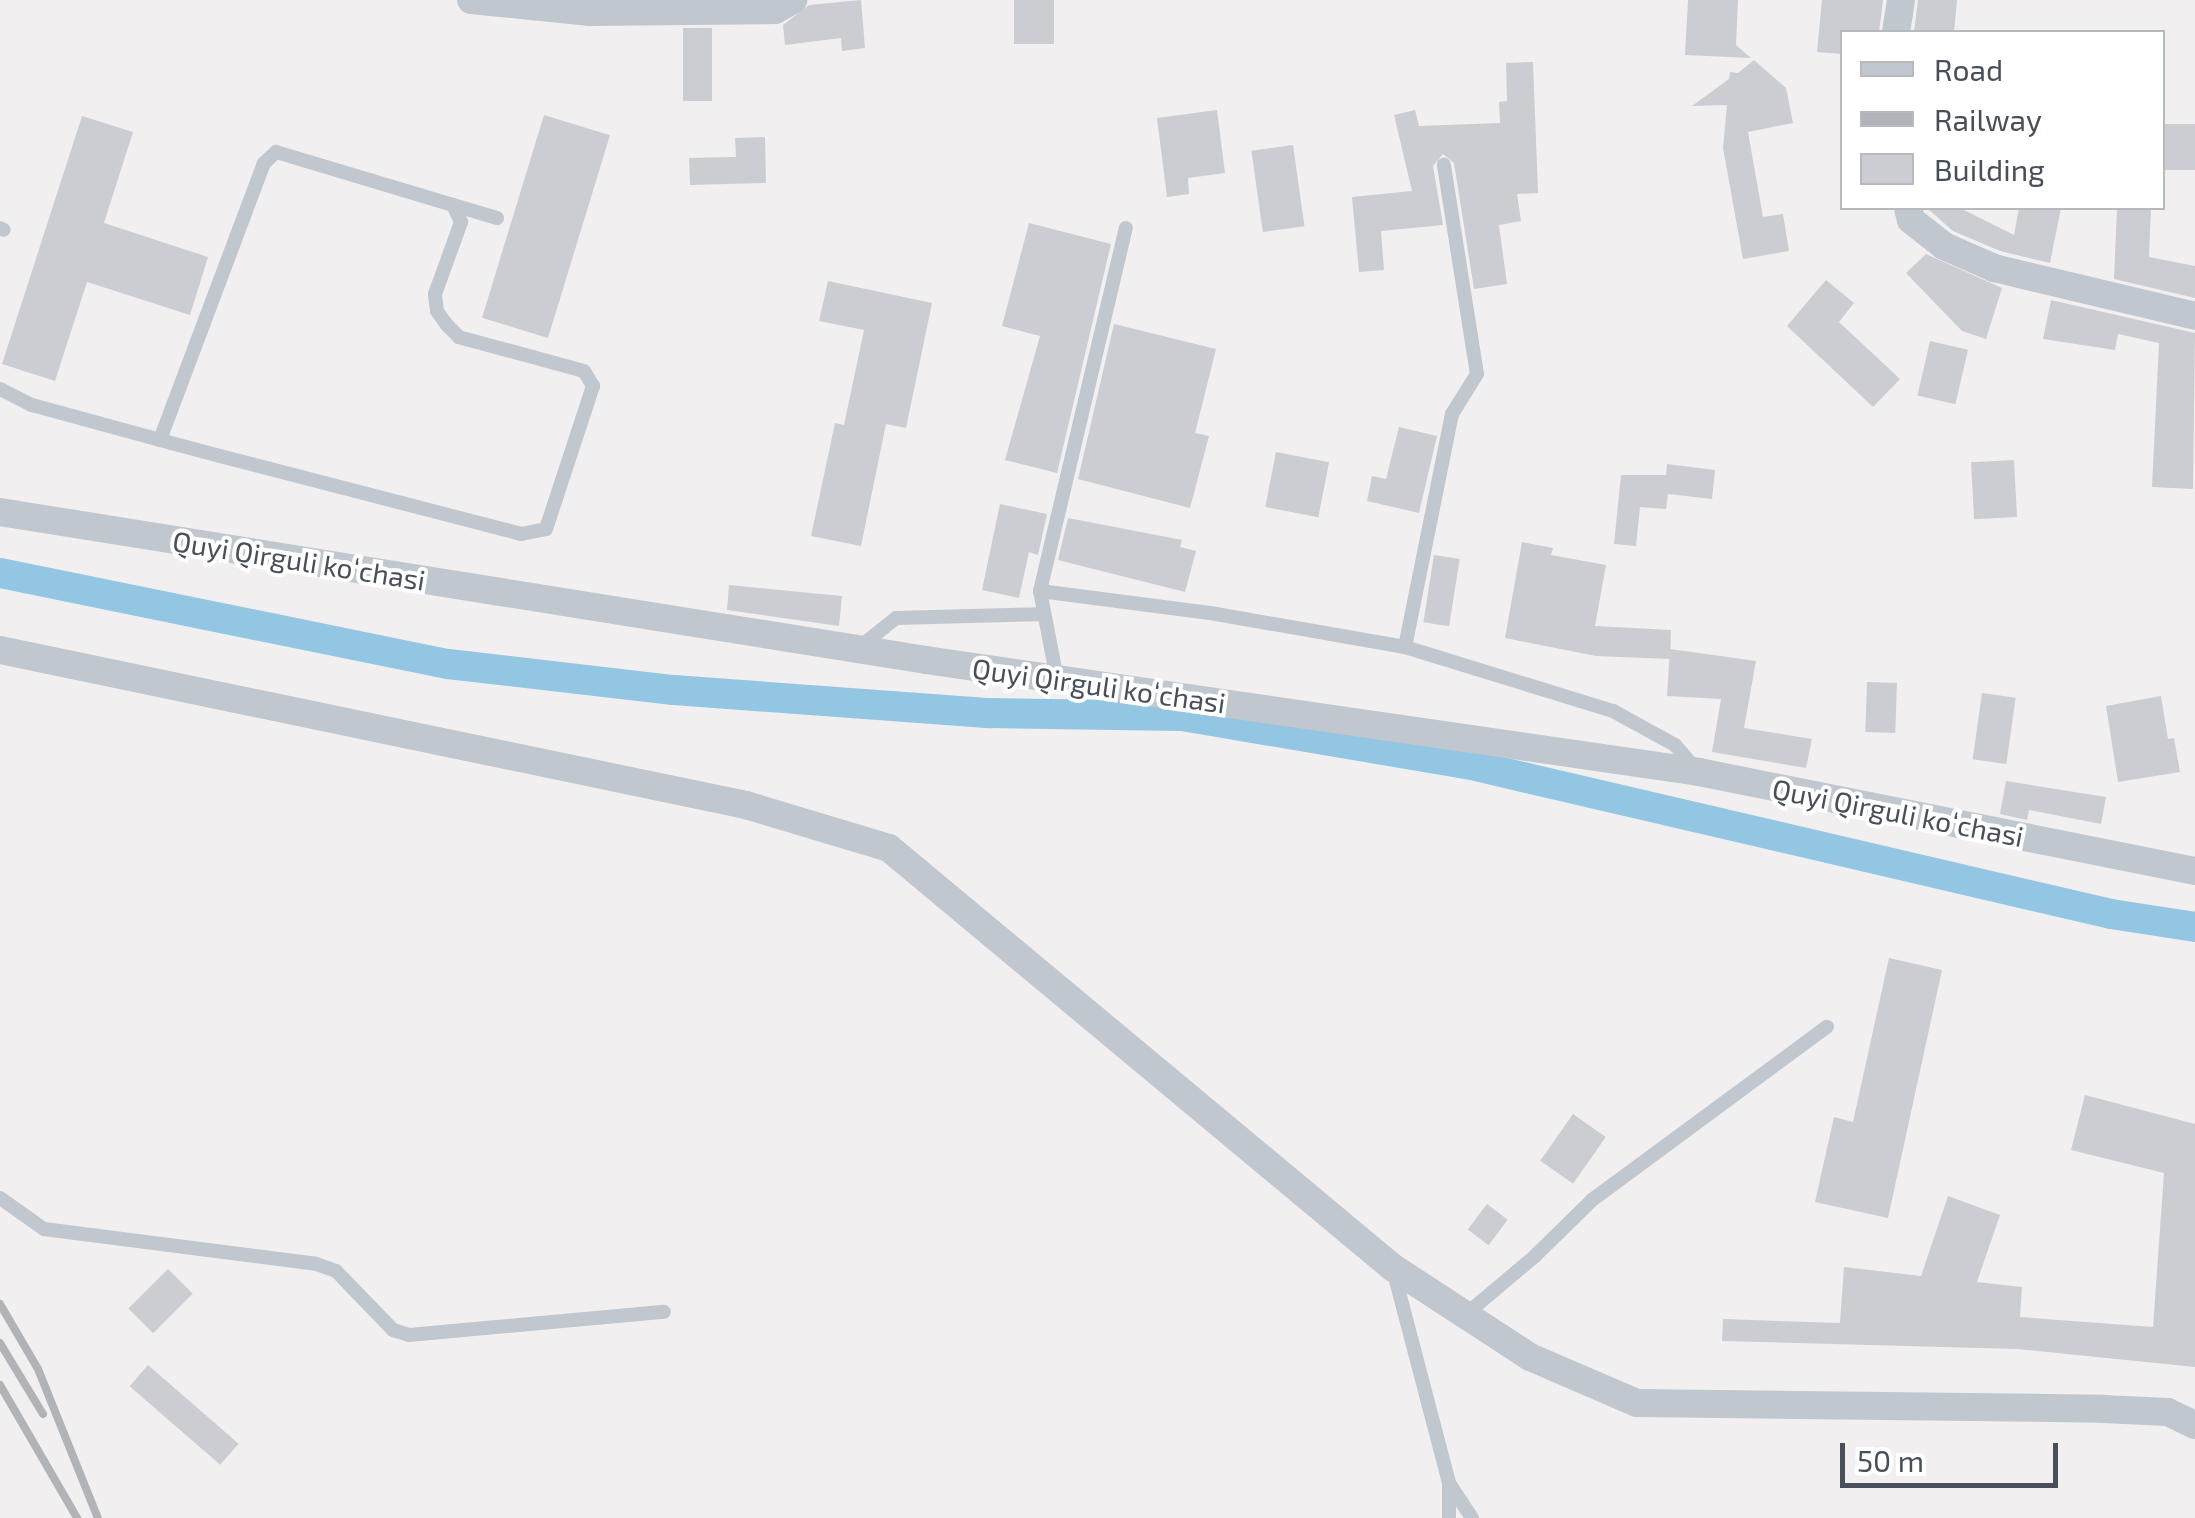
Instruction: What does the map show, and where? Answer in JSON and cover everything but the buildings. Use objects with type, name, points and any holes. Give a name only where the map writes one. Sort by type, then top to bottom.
[{"type":"street","points":[[470,0],[590,12],[776,10],[793,0]]},
{"type":"street","points":[[1896,30],[1901,0]]},
{"type":"street","points":[[1908,210],[1910,220],[1944,246],[1994,268],[2195,316]]},
{"type":"street","name":"Quyi Qirguli koʻchasi","points":[[0,512],[857,649],[1699,772],[2195,871]]},
{"type":"street","points":[[0,650],[746,805],[890,848],[1392,1268],[1530,1357],[1638,1404],[2168,1412],[2195,1425]]},
{"type":"lane","points":[[160,440],[264,163],[276,152],[497,218]]},
{"type":"lane","points":[[1405,647],[1452,414],[1478,374],[1444,165]]},
{"type":"lane","points":[[0,390],[32,405],[521,534],[546,529],[593,386],[584,371],[459,337],[436,311],[435,294],[461,222],[453,204]]},
{"type":"lane","points":[[1057,679],[1040,591],[1126,228]]},
{"type":"lane","points":[[1040,591],[1275,623],[1405,647],[1614,711],[1675,745],[1699,772]]},
{"type":"lane","points":[[857,649],[896,618],[1044,614]]},
{"type":"lane","points":[[1465,1315],[1535,1256],[1592,1200],[1828,1027]]},
{"type":"lane","points":[[0,1198],[44,1229],[316,1264],[336,1271],[393,1330],[408,1335],[664,1312]]},
{"type":"lane","points":[[1392,1268],[1449,1483],[1449,1518]]},
{"type":"lane","points":[[1449,1483],[1472,1518]]},
{"type":"waterway","points":[[0,573],[448,664],[674,690],[990,713],[1182,716],[1467,764],[2111,914],[2195,927]]},
{"type":"railway","points":[[0,1304],[38,1369],[98,1518]]},
{"type":"railway","points":[[0,1343],[43,1414]]},
{"type":"railway","points":[[0,1385],[77,1518]]}]
